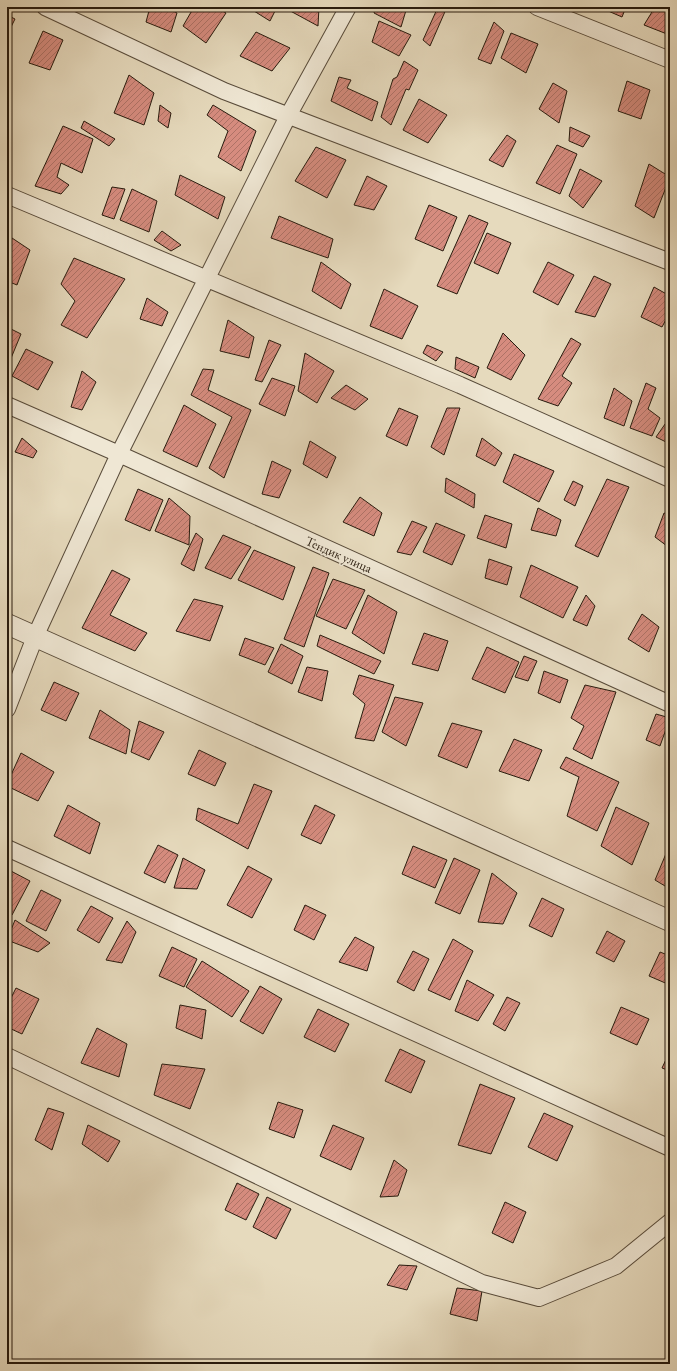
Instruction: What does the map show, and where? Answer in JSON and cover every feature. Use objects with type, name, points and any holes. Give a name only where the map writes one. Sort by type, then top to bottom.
[{"type":"street","points":[[45,7],[224,92],[670,262]]},
{"type":"street","points":[[7,710],[35,637],[119,454],[288,116],[348,7]]},
{"type":"street","points":[[537,7],[670,60]]},
{"type":"street","points":[[7,195],[460,385],[670,479]]},
{"type":"street","name":"Тендик улица","points":[[7,405],[119,454],[670,704]]},
{"type":"street","points":[[7,624],[670,921]]},
{"type":"street","points":[[7,848],[670,1148]]},
{"type":"street","points":[[7,1056],[482,1283],[539,1298],[616,1266],[670,1222]]},
{"type":"building","points":[[150,7],[165,7],[177,13],[171,32],[146,22]]},
{"type":"building","points":[[194,7],[215,7],[226,13],[206,43],[183,26]]},
{"type":"building","points":[[256,7],[277,7],[270,21],[254,11]]},
{"type":"building","points":[[283,7],[319,7],[318,26]]},
{"type":"building","points":[[376,7],[407,7],[401,27],[374,13]]},
{"type":"building","points":[[438,7],[447,7],[430,46],[423,40]]},
{"type":"building","points":[[599,7],[626,7],[622,17]]},
{"type":"building","points":[[655,7],[670,7],[670,27],[667,34],[644,25]]},
{"type":"building","points":[[7,15],[15,19],[7,35]]},
{"type":"building","points":[[379,21],[411,35],[399,56],[372,42]]},
{"type":"building","points":[[494,22],[504,31],[491,64],[478,59]]},
{"type":"building","points":[[43,31],[63,40],[50,70],[29,63]]},
{"type":"building","points":[[256,32],[290,48],[272,71],[240,56]]},
{"type":"building","points":[[511,33],[538,44],[526,73],[501,58]]},
{"type":"building","points":[[404,61],[418,70],[409,90],[406,89],[391,125],[381,117],[393,79],[397,77]]},
{"type":"building","points":[[129,75],[154,93],[144,125],[114,113]]},
{"type":"building","points":[[339,77],[351,80],[347,88],[378,102],[372,121],[331,101]]},
{"type":"building","points":[[627,81],[650,90],[641,119],[618,111]]},
{"type":"building","points":[[553,83],[567,91],[559,123],[539,109]]},
{"type":"building","points":[[419,99],[447,115],[428,143],[403,130]]},
{"type":"building","points":[[160,105],[171,113],[168,128],[158,121]]},
{"type":"building","points":[[213,105],[256,131],[241,171],[218,157],[228,131],[207,115]]},
{"type":"building","points":[[84,121],[115,139],[109,146],[81,128]]},
{"type":"building","points":[[63,126],[93,139],[82,173],[61,163],[57,177],[69,185],[61,194],[35,186]]},
{"type":"building","points":[[570,127],[590,136],[583,147],[569,141]]},
{"type":"building","points":[[507,135],[516,141],[503,167],[489,160]]},
{"type":"building","points":[[557,145],[577,154],[560,194],[536,183]]},
{"type":"building","points":[[316,147],[346,160],[327,198],[295,181]]},
{"type":"building","points":[[649,164],[670,177],[654,218],[635,206]]},
{"type":"building","points":[[580,169],[602,181],[583,208],[569,196]]},
{"type":"building","points":[[180,175],[225,197],[218,219],[175,195]]},
{"type":"building","points":[[367,176],[387,186],[374,210],[354,205]]},
{"type":"building","points":[[112,187],[125,189],[114,219],[102,215]]},
{"type":"building","points":[[132,189],[157,201],[149,232],[120,220]]},
{"type":"building","points":[[429,205],[457,217],[443,251],[415,239]]},
{"type":"building","points":[[469,215],[488,223],[457,294],[437,286]]},
{"type":"building","points":[[279,216],[333,239],[328,258],[271,238]]},
{"type":"building","points":[[162,231],[181,245],[171,251],[154,240]]},
{"type":"building","points":[[487,233],[511,243],[498,274],[474,263]]},
{"type":"building","points":[[9,236],[30,250],[17,285],[7,281],[7,241]]},
{"type":"building","points":[[74,258],[125,279],[87,338],[61,325],[75,301],[61,284]]},
{"type":"building","points":[[321,262],[351,284],[341,309],[312,291]]},
{"type":"building","points":[[548,262],[574,275],[558,305],[533,292]]},
{"type":"building","points":[[594,276],[611,284],[595,317],[575,312]]},
{"type":"building","points":[[654,287],[670,296],[670,312],[662,327],[641,317]]},
{"type":"building","points":[[384,289],[418,306],[402,339],[370,326]]},
{"type":"building","points":[[147,298],[168,312],[162,326],[140,319]]},
{"type":"building","points":[[228,320],[254,337],[249,358],[220,351]]},
{"type":"building","points":[[7,327],[21,334],[7,368]]},
{"type":"building","points":[[503,333],[525,355],[511,380],[487,368]]},
{"type":"building","points":[[571,338],[581,344],[562,376],[572,383],[558,406],[538,399]]},
{"type":"building","points":[[269,340],[281,345],[262,382],[255,380]]},
{"type":"building","points":[[427,345],[443,352],[436,361],[423,353]]},
{"type":"building","points":[[26,349],[53,362],[38,390],[12,376]]},
{"type":"building","points":[[305,353],[334,371],[317,403],[298,391]]},
{"type":"building","points":[[456,357],[479,367],[475,378],[455,369]]},
{"type":"building","points":[[203,369],[214,370],[208,390],[251,410],[224,478],[209,468],[232,417],[191,395]]},
{"type":"building","points":[[82,371],[96,382],[82,410],[71,407]]},
{"type":"building","points":[[272,378],[295,386],[285,416],[259,404]]},
{"type":"building","points":[[646,383],[656,388],[648,409],[660,418],[652,436],[630,428]]},
{"type":"building","points":[[346,385],[368,399],[355,410],[331,398]]},
{"type":"building","points":[[614,388],[632,401],[624,426],[604,418]]},
{"type":"building","points":[[184,405],[216,424],[197,467],[163,451]]},
{"type":"building","points":[[399,408],[418,416],[407,446],[386,436]]},
{"type":"building","points":[[447,408],[460,408],[444,455],[431,447]]},
{"type":"building","points":[[670,417],[670,444],[656,437]]},
{"type":"building","points":[[22,438],[37,451],[33,458],[15,452]]},
{"type":"building","points":[[482,438],[502,453],[495,466],[476,456]]},
{"type":"building","points":[[310,441],[336,457],[327,478],[303,464]]},
{"type":"building","points":[[514,454],[554,471],[539,502],[503,482]]},
{"type":"building","points":[[272,461],[291,470],[279,498],[262,494]]},
{"type":"building","points":[[446,478],[475,494],[474,508],[445,492]]},
{"type":"building","points":[[607,479],[629,487],[598,557],[575,546]]},
{"type":"building","points":[[573,481],[583,486],[575,506],[564,500]]},
{"type":"building","points":[[138,489],[163,500],[150,531],[125,520]]},
{"type":"building","points":[[360,497],[382,513],[374,536],[343,522]]},
{"type":"building","points":[[169,498],[190,516],[189,545],[155,531]]},
{"type":"building","points":[[538,508],[561,520],[556,536],[531,530]]},
{"type":"building","points":[[664,513],[670,515],[670,539],[667,546],[655,537]]},
{"type":"building","points":[[485,515],[512,524],[506,548],[477,538]]},
{"type":"building","points":[[412,521],[427,527],[411,555],[397,552]]},
{"type":"building","points":[[436,523],[465,535],[452,565],[423,552]]},
{"type":"building","points":[[196,533],[203,539],[194,571],[181,564]]},
{"type":"building","points":[[223,535],[251,547],[231,579],[205,568]]},
{"type":"building","points":[[254,550],[295,567],[283,600],[238,580]]},
{"type":"building","points":[[489,559],[512,567],[507,585],[485,578]]},
{"type":"building","points":[[531,565],[578,587],[563,618],[520,597]]},
{"type":"building","points":[[313,567],[329,573],[304,647],[284,639]]},
{"type":"building","points":[[112,570],[130,579],[110,615],[147,633],[135,651],[82,628]]},
{"type":"building","points":[[333,579],[365,590],[346,629],[316,616]]},
{"type":"building","points":[[368,595],[397,612],[384,654],[352,633]]},
{"type":"building","points":[[586,595],[595,606],[587,626],[573,620]]},
{"type":"building","points":[[194,599],[223,606],[210,641],[176,631]]},
{"type":"building","points":[[642,614],[659,627],[649,652],[628,639]]},
{"type":"building","points":[[424,633],[448,641],[438,671],[412,664]]},
{"type":"building","points":[[320,635],[381,661],[374,674],[317,646]]},
{"type":"building","points":[[245,638],[274,648],[265,665],[239,655]]},
{"type":"building","points":[[281,644],[303,656],[292,684],[268,672]]},
{"type":"building","points":[[487,647],[519,662],[505,693],[472,679]]},
{"type":"building","points":[[524,656],[537,661],[528,681],[515,677]]},
{"type":"building","points":[[307,667],[328,671],[322,701],[298,692]]},
{"type":"building","points":[[544,671],[568,680],[560,703],[538,693]]},
{"type":"building","points":[[359,675],[394,685],[374,741],[355,738],[365,704],[353,694]]},
{"type":"building","points":[[54,682],[79,693],[66,721],[41,710]]},
{"type":"building","points":[[585,685],[616,692],[592,759],[573,749],[584,726],[571,718]]},
{"type":"building","points":[[395,697],[423,703],[406,746],[382,732]]},
{"type":"building","points":[[100,710],[130,730],[126,754],[89,738]]},
{"type":"building","points":[[656,714],[670,718],[660,746],[646,740]]},
{"type":"building","points":[[139,721],[164,732],[149,760],[131,752]]},
{"type":"building","points":[[452,723],[482,731],[467,768],[438,756]]},
{"type":"building","points":[[514,739],[542,750],[529,781],[499,771]]},
{"type":"building","points":[[199,750],[226,763],[215,786],[188,774]]},
{"type":"building","points":[[21,753],[54,772],[38,801],[7,786]]},
{"type":"building","points":[[566,757],[619,782],[597,831],[567,816],[579,777],[560,768]]},
{"type":"building","points":[[254,784],[272,791],[248,849],[196,820],[198,808],[238,824]]},
{"type":"building","points":[[68,805],[100,823],[90,854],[54,836]]},
{"type":"building","points":[[315,805],[335,815],[321,844],[301,835]]},
{"type":"building","points":[[616,807],[649,823],[632,865],[601,846]]},
{"type":"building","points":[[670,844],[670,889],[655,880]]},
{"type":"building","points":[[158,845],[178,855],[165,883],[144,873]]},
{"type":"building","points":[[413,846],[447,860],[435,888],[402,874]]},
{"type":"building","points":[[183,858],[205,870],[197,889],[174,888]]},
{"type":"building","points":[[454,858],[480,870],[460,914],[435,903]]},
{"type":"building","points":[[248,866],[272,879],[252,918],[227,905]]},
{"type":"building","points":[[9,870],[30,881],[12,915],[7,912],[7,873]]},
{"type":"building","points":[[492,873],[517,893],[503,924],[478,922]]},
{"type":"building","points":[[41,890],[61,900],[46,931],[26,921]]},
{"type":"building","points":[[542,898],[564,909],[552,937],[529,926]]},
{"type":"building","points":[[305,905],[326,915],[314,940],[294,930]]},
{"type":"building","points":[[91,906],[113,918],[99,943],[77,930]]},
{"type":"building","points":[[15,920],[50,943],[38,952],[7,940]]},
{"type":"building","points":[[127,921],[136,932],[122,963],[106,960]]},
{"type":"building","points":[[607,931],[625,941],[614,962],[596,953]]},
{"type":"building","points":[[355,937],[374,947],[367,971],[339,962]]},
{"type":"building","points":[[453,939],[473,951],[450,1000],[428,990]]},
{"type":"building","points":[[172,947],[197,959],[184,987],[159,976]]},
{"type":"building","points":[[413,951],[429,959],[414,991],[397,982]]},
{"type":"building","points":[[660,952],[670,956],[670,985],[649,976]]},
{"type":"building","points":[[202,961],[249,991],[232,1017],[186,987]]},
{"type":"building","points":[[467,980],[494,995],[478,1021],[455,1011]]},
{"type":"building","points":[[260,986],[282,999],[263,1034],[240,1021]]},
{"type":"building","points":[[16,988],[39,999],[22,1034],[7,1027],[7,1006]]},
{"type":"building","points":[[507,997],[520,1003],[505,1031],[493,1024]]},
{"type":"building","points":[[180,1005],[206,1010],[202,1039],[176,1028]]},
{"type":"building","points":[[621,1007],[649,1019],[637,1045],[610,1033]]},
{"type":"building","points":[[318,1009],[349,1024],[335,1052],[304,1037]]},
{"type":"building","points":[[97,1028],[127,1044],[119,1077],[81,1063]]},
{"type":"building","points":[[400,1049],[425,1061],[411,1093],[385,1081]]},
{"type":"building","points":[[670,1051],[670,1071],[662,1068]]},
{"type":"building","points":[[162,1064],[205,1069],[190,1109],[154,1095]]},
{"type":"building","points":[[480,1084],[515,1098],[491,1154],[458,1145]]},
{"type":"building","points":[[278,1102],[303,1110],[294,1138],[269,1129]]},
{"type":"building","points":[[48,1108],[64,1113],[52,1150],[35,1140]]},
{"type":"building","points":[[544,1113],[573,1126],[557,1161],[528,1147]]},
{"type":"building","points":[[88,1125],[120,1141],[108,1162],[82,1144]]},
{"type":"building","points":[[333,1125],[364,1138],[351,1170],[320,1156]]},
{"type":"building","points":[[394,1160],[407,1170],[398,1196],[380,1197]]},
{"type":"building","points":[[237,1183],[259,1194],[246,1220],[225,1210]]},
{"type":"building","points":[[267,1197],[291,1209],[276,1239],[253,1227]]},
{"type":"building","points":[[505,1202],[526,1212],[513,1243],[492,1233]]},
{"type":"building","points":[[399,1265],[417,1266],[407,1290],[387,1285]]},
{"type":"building","points":[[457,1288],[482,1291],[477,1321],[450,1314]]}]
